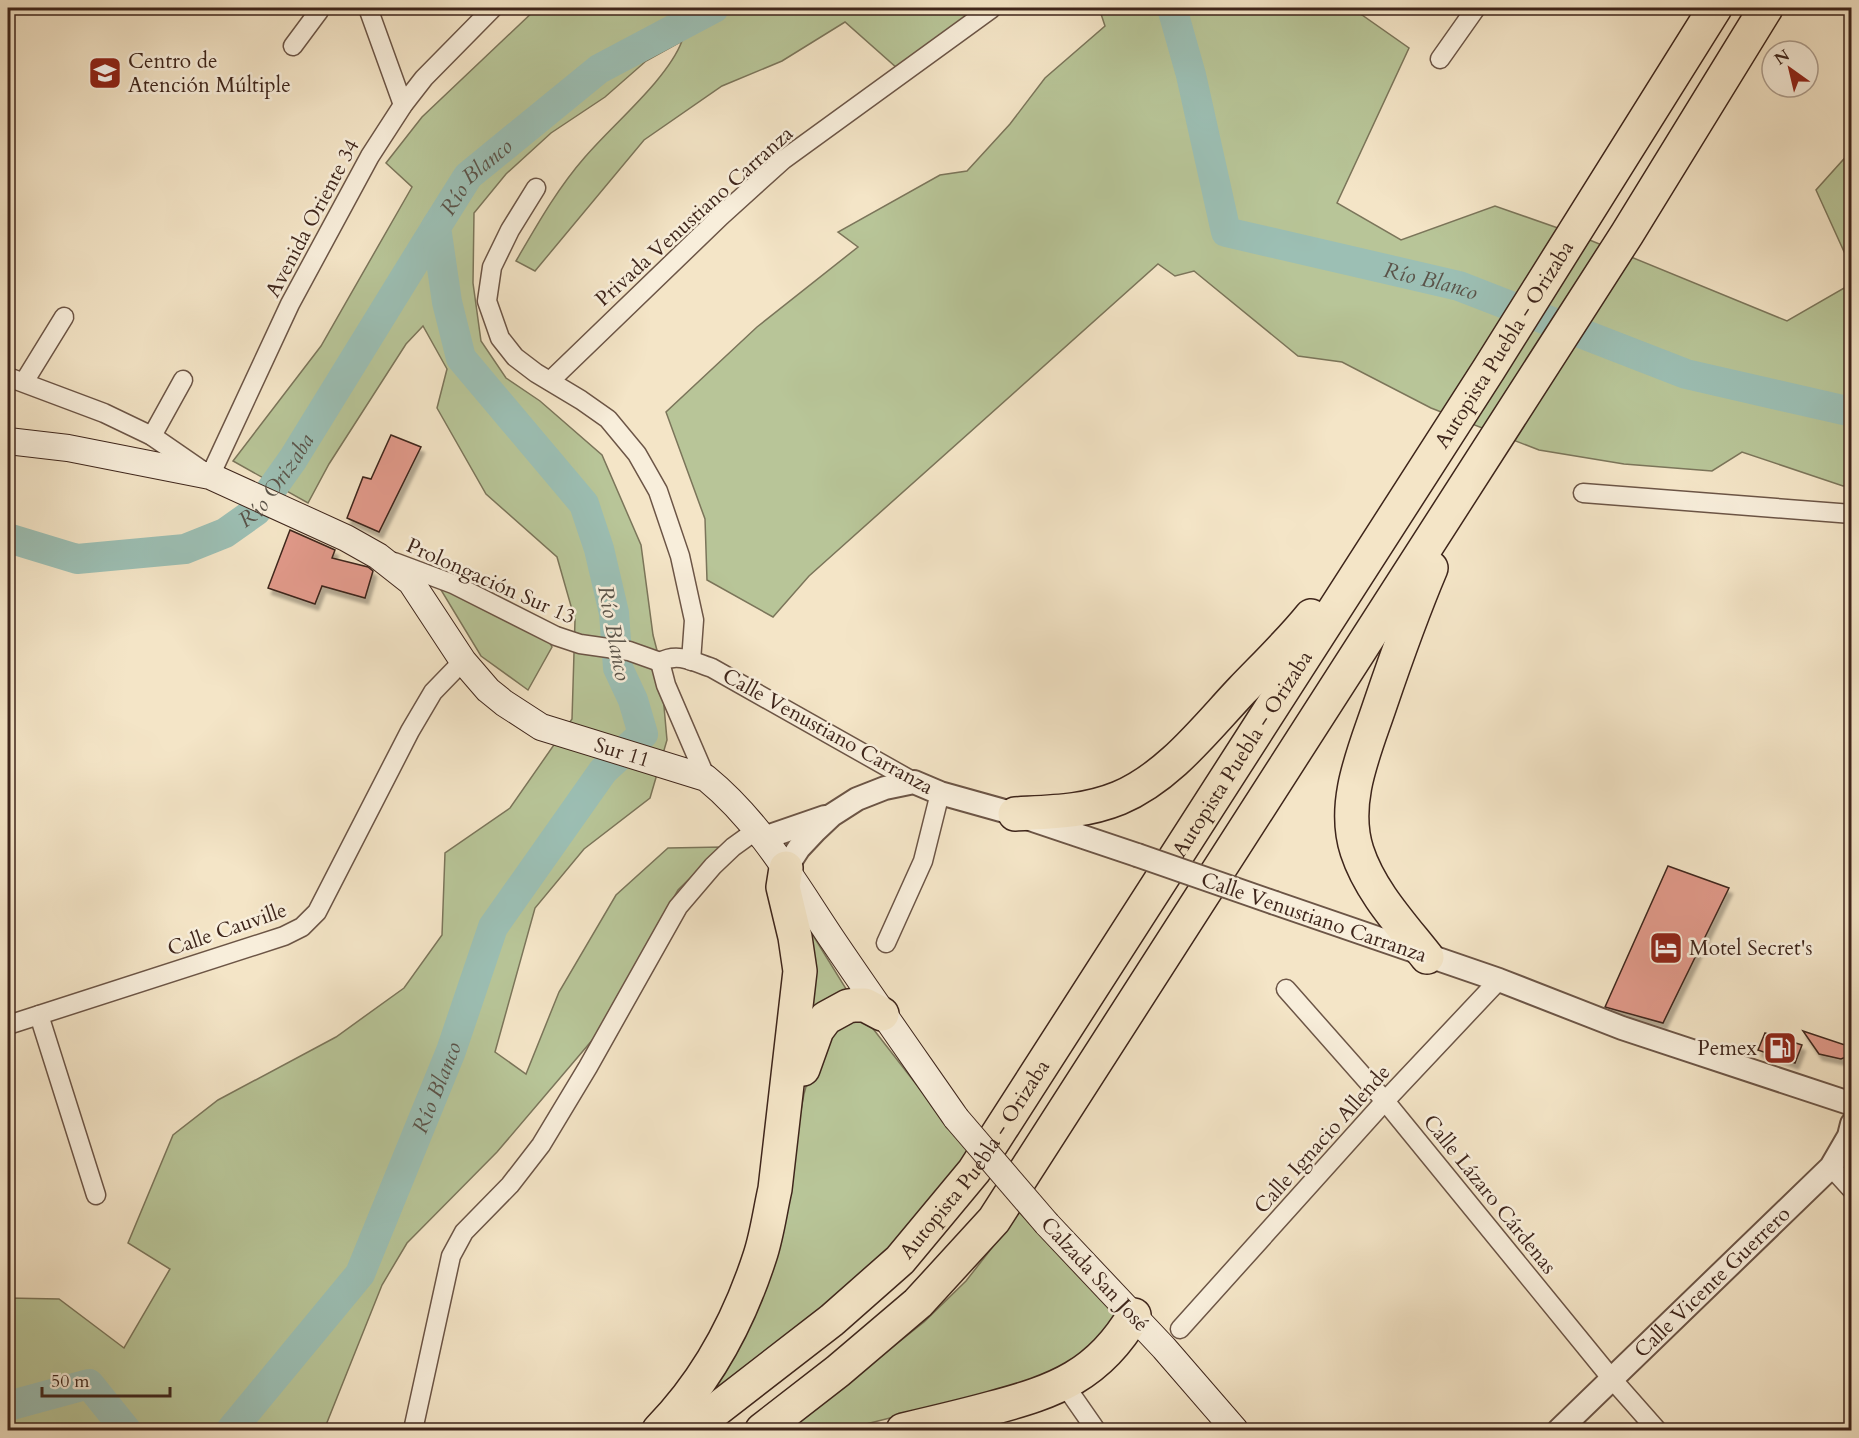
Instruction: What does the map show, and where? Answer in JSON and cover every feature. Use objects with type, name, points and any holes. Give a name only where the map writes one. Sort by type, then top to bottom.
[{"type":"highway","name":"Autopista Puebla - Orizaba","points":[[690,1431],[832,1320],[900,1260],[974,1171],[1489,369],[1715,8]]},
{"type":"highway","name":"Autopista Puebla - Orizaba","points":[[762,1431],[838,1371],[918,1303],[994,1220],[1627,234],[1766,8]]},
{"type":"highway","points":[[1427,957],[1387,906],[1363,866],[1356,848],[1353,807],[1356,777],[1406,629],[1468,482]]},
{"type":"highway","points":[[1015,814],[1075,811],[1119,798],[1153,779],[1198,736],[1304,625],[1412,487]]},
{"type":"highway","points":[[775,1189],[800,970],[783,887],[786,868]]},
{"type":"highway","points":[[658,1431],[715,1358],[739,1311],[761,1254],[807,1053],[817,1030],[826,1018],[848,1006],[865,1005],[882,1014]]},
{"type":"highway","points":[[903,1431],[1025,1399],[1064,1384],[1081,1374],[1110,1349],[1123,1334],[1134,1315]]},
{"type":"main road","name":"Sur 11","points":[[8,441],[68,448],[212,476],[346,538],[378,556],[411,582],[462,661],[488,690],[504,703],[541,727],[706,778],[723,792],[761,833],[882,1014],[956,1118]]},
{"type":"main road","name":"Calzada San José","points":[[956,1118],[1047,1224],[1134,1315],[1235,1431]]},
{"type":"street","points":[[293,46],[319,11],[318,8]]},
{"type":"street","points":[[368,8],[403,105]]},
{"type":"street","name":"Avenida Oriente 34","points":[[212,476],[290,304],[370,156],[403,105],[424,78],[493,8]]},
{"type":"street","points":[[1440,59],[1476,8]]},
{"type":"street","name":"Privada Venustiano Carranza","points":[[550,381],[721,216],[783,160],[991,9]]},
{"type":"street","points":[[537,188],[510,230],[492,267],[487,301],[500,338],[515,357],[608,419],[637,454],[658,490],[680,556],[694,620],[691,661]]},
{"type":"street","points":[[64,317],[16,380],[104,413],[152,436],[212,476]]},
{"type":"street","points":[[152,436],[183,380]]},
{"type":"street","points":[[1583,493],[1851,514]]},
{"type":"street","name":"Prolongación Sur 13","points":[[378,556],[453,584],[556,636],[580,644],[628,651],[658,661]]},
{"type":"street","name":"Calle Venustiano Carranza","points":[[658,661],[669,657],[680,657],[712,668],[914,782],[940,793],[1015,814],[1137,855],[1498,980],[1622,1028],[1851,1104]]},
{"type":"street","name":"Calle Cauville","points":[[8,1024],[273,939],[302,927],[317,912],[410,731],[434,692],[462,661]]},
{"type":"street","points":[[658,661],[706,778]]},
{"type":"street","points":[[413,1431],[451,1256],[464,1232],[510,1185],[541,1145],[588,1067],[678,907],[712,866],[733,847],[761,833],[832,815],[885,788],[914,782]]},
{"type":"street","points":[[886,943],[923,861],[940,793]]},
{"type":"street","points":[[786,868],[807,839],[832,815]]},
{"type":"street","name":"Calle Ignacio Allende","points":[[1180,1329],[1385,1101],[1498,980]]},
{"type":"street","name":"Calle Lázaro Cárdenas","points":[[1286,989],[1385,1101],[1657,1431]]},
{"type":"street","points":[[39,1015],[96,1195]]},
{"type":"street","name":"Calle Vicente Guerrero","points":[[1559,1431],[1831,1167],[1850,1136],[1851,1124]]},
{"type":"street","points":[[1831,1167],[1851,1191]]},
{"type":"street","points":[[1064,1384],[1096,1431]]},
{"type":"green space","points":[[537,8],[989,8],[897,68],[845,22],[782,61],[722,86],[644,140],[535,271],[516,261],[565,182],[597,144],[652,86],[675,56],[682,41],[646,61],[605,97],[551,133],[506,174],[474,213],[473,283],[481,341],[506,378],[540,401],[602,455],[641,545],[653,635],[660,662],[667,740],[650,798],[584,849],[535,908],[495,1052],[526,1074],[559,992],[616,895],[668,848],[722,847],[678,890],[594,1038],[497,1152],[407,1243],[382,1285],[324,1430],[8,1430],[8,1298],[59,1299],[124,1348],[170,1269],[128,1243],[173,1135],[218,1100],[336,1037],[404,988],[442,935],[445,853],[510,808],[572,719],[575,620],[557,557],[486,494],[437,408],[447,369],[423,326],[406,344],[329,464],[308,503],[233,461],[321,346],[412,187],[386,163],[422,117]]},
{"type":"green space","points":[[1099,8],[1352,8],[1409,48],[1337,203],[1401,240],[1495,206],[1575,234],[1787,321],[1851,284],[1852,485],[1843,486],[1742,452],[1712,471],[1624,464],[1539,450],[1431,408],[1342,362],[1298,356],[1194,271],[1175,276],[1158,264],[809,576],[773,617],[707,580],[705,519],[666,412],[757,327],[858,247],[838,232],[940,175],[967,171],[1010,124],[1045,78],[1105,26]]},
{"type":"green space","points":[[1851,151],[1851,267],[1816,190]]},
{"type":"green space","points":[[438,585],[545,634],[552,647],[528,690],[481,656]]},
{"type":"green space","points":[[793,903],[848,992],[813,1015]]},
{"type":"green space","points":[[844,1016],[867,1021],[972,1156],[864,1278],[672,1430],[779,1227],[804,1094],[818,1042]]},
{"type":"green space","points":[[1020,1212],[1117,1318],[1110,1332],[1046,1379],[842,1430],[788,1430],[924,1322],[966,1281]]},
{"type":"building","points":[[391,435],[421,447],[379,532],[347,518],[363,477],[371,479]]},
{"type":"building","points":[[290,530],[335,550],[332,558],[368,567],[373,571],[365,598],[322,586],[315,604],[268,588]]},
{"type":"building","name":"Motel Secret's","points":[[1668,866],[1729,888],[1663,1023],[1605,1007]]},
{"type":"building","points":[[1803,1031],[1851,1047],[1851,1055],[1841,1059],[1819,1054]]},
{"type":"building","name":"Pemex","points":[[1765,1033],[1802,1045],[1795,1063],[1758,1050]]},
{"type":"waterway","name":"Río Blanco","points":[[231,1430],[360,1274],[451,1051],[493,927],[603,771],[643,734],[633,700],[618,668],[614,613],[599,549],[584,504],[461,358],[447,302],[436,227],[468,176],[599,69],[714,8]]},
{"type":"waterway","name":"Río Blanco","points":[[1172,8],[1191,75],[1226,232],[1459,286],[1686,374],[1852,412]]},
{"type":"waterway","name":"Río Orizaba","points":[[8,538],[77,559],[185,549],[225,533],[256,511],[293,459],[436,227]]},
{"type":"waterway","name":"Río Blanco","points":[[8,1406],[89,1384],[126,1430]]},
{"type":"place","name":"Centro de Atención Múltiple","points":[[105,73]]},
{"type":"place","name":"Motel Secret's","points":[[1666,948]]},
{"type":"place","name":"Pemex","points":[[1780,1048]]}]
